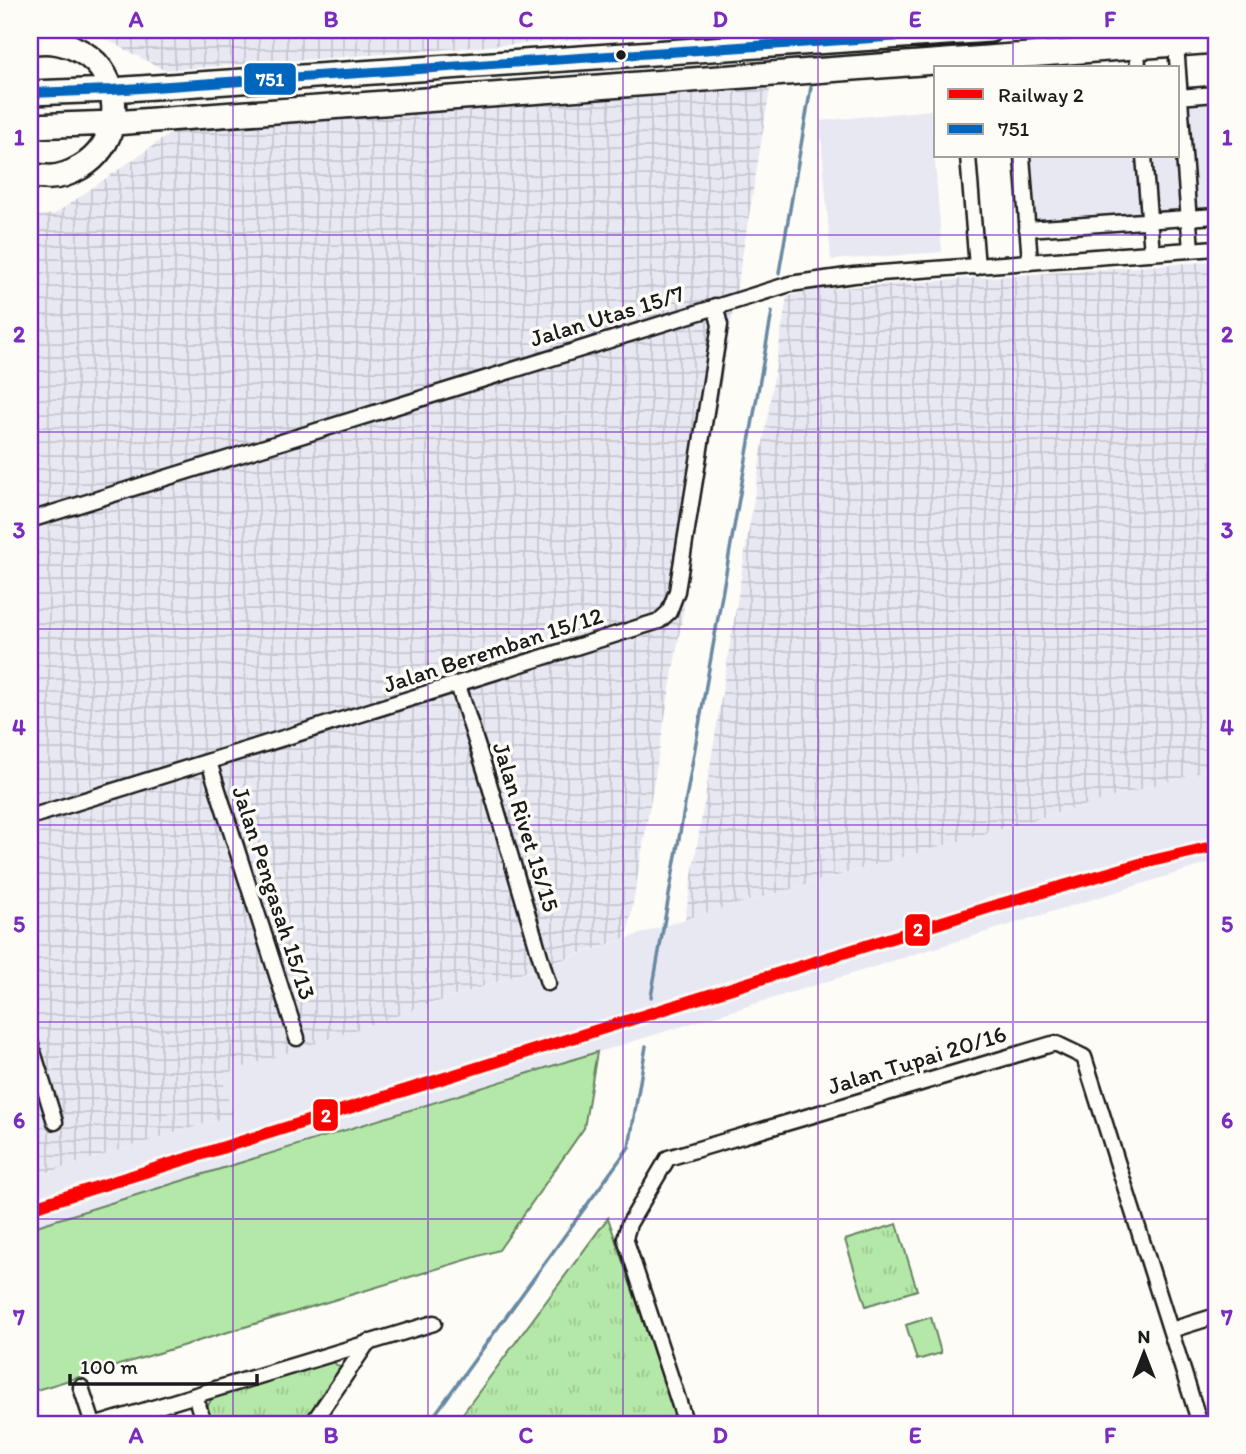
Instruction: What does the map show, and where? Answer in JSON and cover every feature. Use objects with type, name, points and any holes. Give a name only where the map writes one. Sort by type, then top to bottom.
[{"type":"main road","points":[[30,93],[111,90],[990,30]]},
{"type":"main road","points":[[30,126],[114,123],[961,64],[1137,58],[1176,44],[1216,41]]},
{"type":"main road","points":[[30,43],[62,43],[84,52],[101,69],[111,90],[114,106],[114,123],[105,144],[90,162],[70,173],[48,178],[30,175]]},
{"type":"street","points":[[1176,44],[1177,66]]},
{"type":"street","points":[[1180,97],[1216,94]]},
{"type":"street","points":[[1180,109],[1191,250]]},
{"type":"street","points":[[968,158],[977,267]]},
{"type":"street","points":[[1022,158],[1030,262]]},
{"type":"street","points":[[1144,158],[1152,253]]},
{"type":"street","points":[[1027,229],[1216,216]]},
{"type":"street","name":"Jalan Utas 15/7","points":[[30,520],[790,284],[854,275],[1216,248]]},
{"type":"street","name":"Jalan Beremban 15/12","points":[[30,817],[659,621],[669,612],[677,591],[720,325],[715,306]]},
{"type":"street","name":"Jalan Rivet 15/15","points":[[458,685],[548,983]]},
{"type":"street","name":"Jalan Pengasah 15/13","points":[[209,762],[297,1038]]},
{"type":"street","points":[[30,1042],[55,1122]]},
{"type":"street","name":"Jalan Tupai 20/16","points":[[686,1424],[625,1238],[629,1224],[668,1158],[1052,1044],[1084,1057],[1200,1424]]},
{"type":"street","points":[[1171,1330],[1216,1316]]},
{"type":"street","points":[[100,1424],[434,1322]]},
{"type":"street","points":[[312,1424],[369,1342]]},
{"type":"street","points":[[81,1387],[93,1424]]},
{"type":"street","points":[[195,1395],[204,1424]]},
{"type":"shaded area","points":[[88,30],[711,30],[164,70]]},
{"type":"shaded area","points":[[772,77],[627,938],[221,1075],[233,1115],[30,1178],[30,217],[55,214],[184,124]]},
{"type":"shaded area","points":[[1216,98],[1216,210],[1031,223],[1027,158],[1180,158],[1180,101]]},
{"type":"shaded area","points":[[931,110],[942,252],[831,260],[820,121]]},
{"type":"shaded area","points":[[1216,261],[1216,768],[685,919],[787,297],[811,290]]},
{"type":"shaded area","points":[[1216,768],[1216,861],[30,1228],[30,1178],[233,1115],[220,1075],[685,919]]},
{"type":"green space","points":[[597,1052],[584,1128],[499,1250],[30,1392],[30,1228]]},
{"type":"green space","points":[[608,1218],[678,1424],[455,1424]]},
{"type":"green space","points":[[897,1224],[917,1290],[866,1306],[845,1240]]},
{"type":"green space","points":[[931,1317],[941,1353],[917,1360],[906,1325]]},
{"type":"green space","points":[[333,1362],[343,1370],[306,1424],[211,1424],[206,1409],[212,1398]]},
{"type":"waterway","points":[[779,273],[811,87]]},
{"type":"waterway","points":[[651,997],[772,312]]},
{"type":"waterway","points":[[428,1424],[629,1147],[646,1046]]},
{"type":"rail line","name":"2","points":[[30,1208],[987,908],[1147,862],[1216,846]]},
{"type":"transit line","name":"751","points":[[30,93],[111,90],[990,30]]}]
